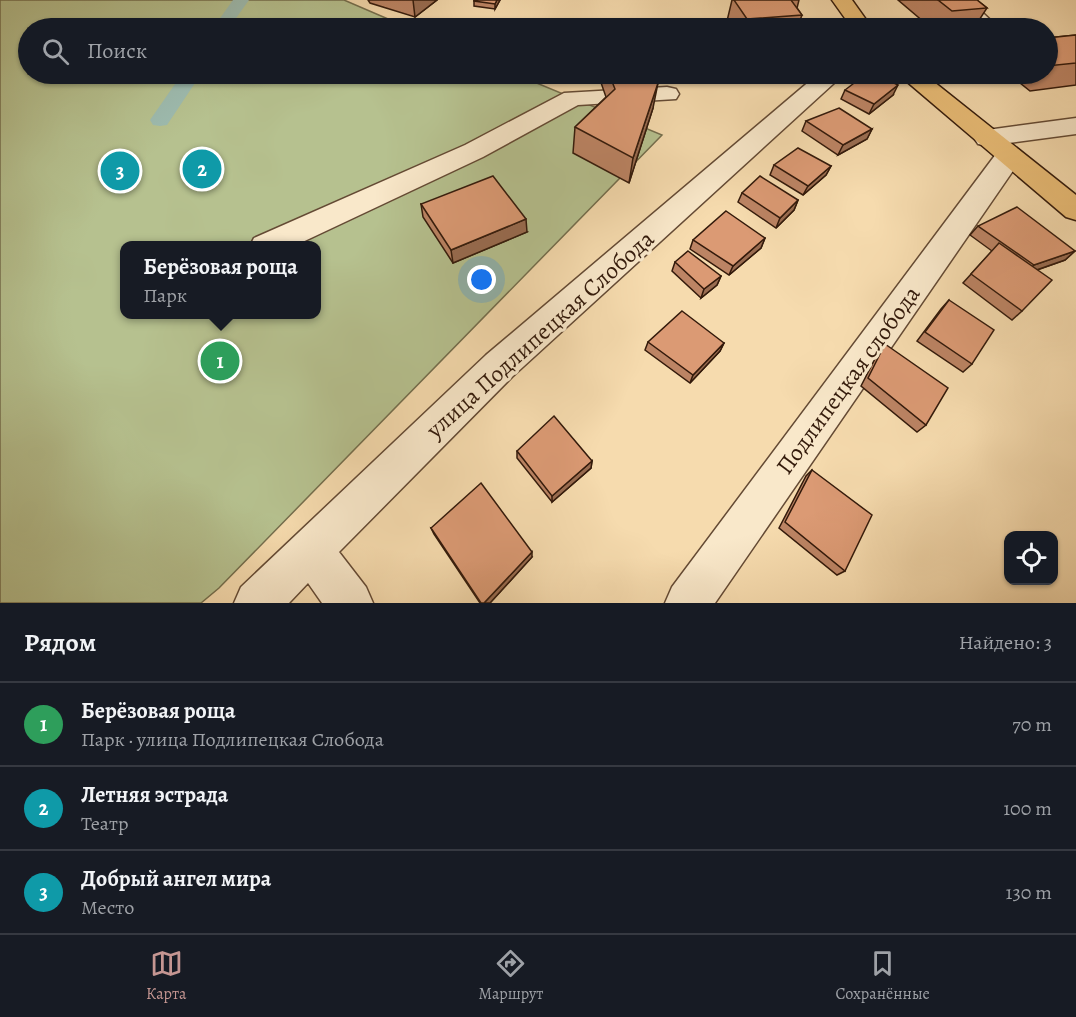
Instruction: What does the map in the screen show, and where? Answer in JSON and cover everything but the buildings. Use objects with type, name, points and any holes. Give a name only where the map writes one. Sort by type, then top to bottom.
[{"type":"main road","points":[[842,0],[855,18]]},
{"type":"main road","points":[[922,84],[1076,210]]},
{"type":"street","points":[[957,0],[977,18]]},
{"type":"street","name":"улица Подлипецкая Слобода","points":[[257,603],[499,366],[821,84]]},
{"type":"street","points":[[276,241],[474,151],[573,98],[667,94]]},
{"type":"street","points":[[998,147],[1076,126]]},
{"type":"street","name":"Подлипецкая слобода","points":[[688,603],[998,147]]},
{"type":"street","points":[[310,550],[350,603]]},
{"type":"green space","points":[[0,0],[344,0],[386,18],[18,18],[18,84],[539,84],[662,135],[219,588],[201,603],[0,603]]},
{"type":"waterway","points":[[228,18],[241,0]]},
{"type":"waterway","points":[[160,120],[184,84]]},
{"type":"place","name":"Летняя эстрада","points":[[202,169]]},
{"type":"place","name":"Добрый ангел мира","points":[[120,171]]},
{"type":"place","name":"Берёзовая роща","points":[[220,361]]}]
